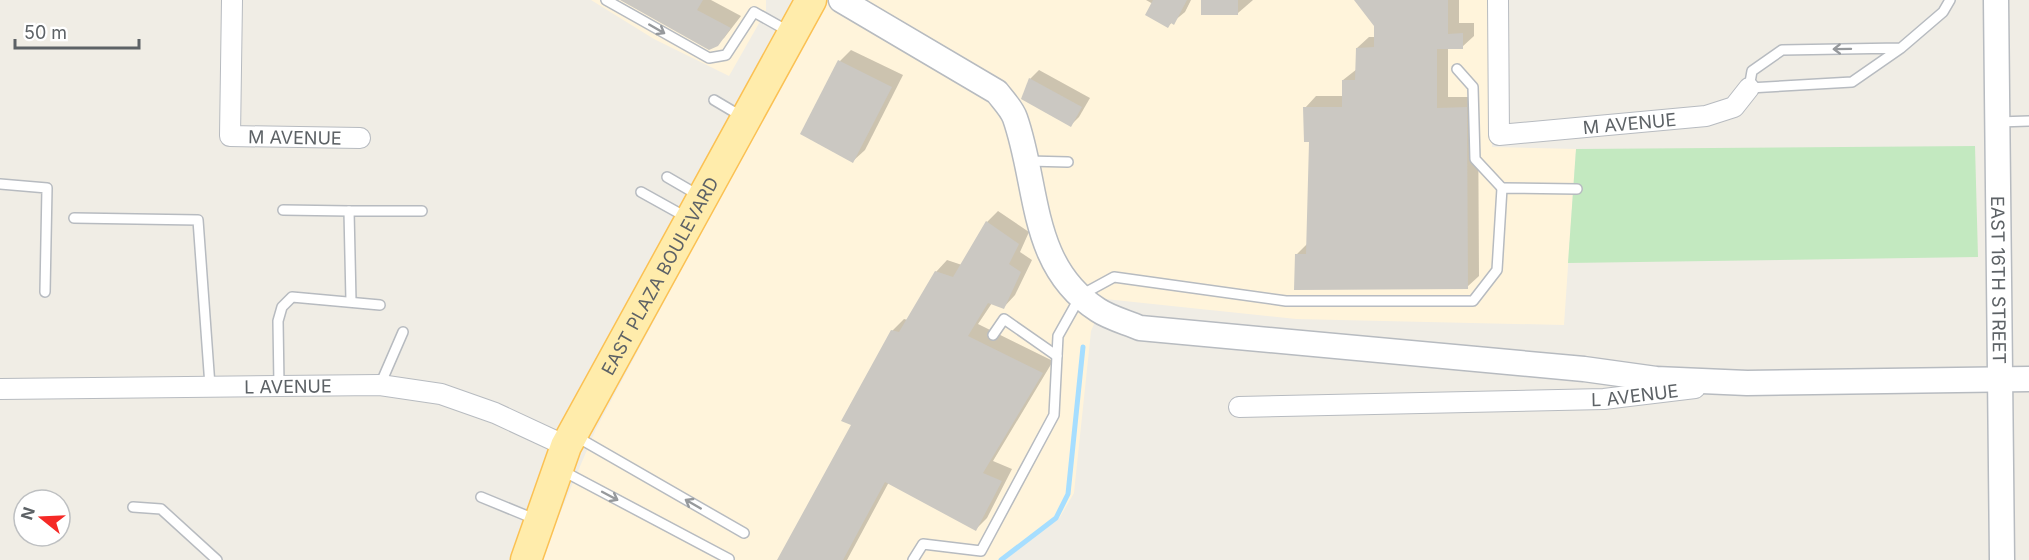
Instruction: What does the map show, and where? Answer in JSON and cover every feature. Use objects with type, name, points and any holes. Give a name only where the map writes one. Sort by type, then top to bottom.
[{"type":"main road","name":"EAST PLAZA BOULEVARD","points":[[526,560],[566,449],[811,0]]},
{"type":"street","name":"M AVENUE","points":[[232,0],[230,136],[360,138]]},
{"type":"street","points":[[840,0],[997,92],[1015,116],[1037,223],[1052,262],[1067,284],[1098,310],[1140,328],[1584,369],[1656,379],[1747,382]]},
{"type":"street","name":"M AVENUE","points":[[1498,0],[1499,135],[1706,116],[1734,106],[1749,88]]},
{"type":"street","name":"EAST 16TH STREET","points":[[1996,0],[2002,560]]},
{"type":"street","name":"L AVENUE","points":[[1239,407],[1604,399],[1747,382],[2029,379]]},
{"type":"street","name":"L AVENUE","points":[[0,389],[380,385],[441,394],[495,413],[566,449]]},
{"type":"lane","points":[[606,0],[709,58],[726,55],[754,12],[793,34]]},
{"type":"lane","points":[[1901,48],[1782,50],[1752,71],[1749,88],[1852,82],[1901,48],[1943,12],[1950,0]]},
{"type":"lane","points":[[1458,69],[1473,87],[1475,159],[1502,188],[1577,189]]},
{"type":"lane","points":[[714,100],[746,119]]},
{"type":"lane","points":[[1996,122],[2029,121]]},
{"type":"lane","points":[[1024,161],[1068,162]]},
{"type":"lane","points":[[667,177],[696,209]]},
{"type":"lane","points":[[0,184],[47,188],[45,292]]},
{"type":"lane","points":[[913,560],[923,544],[981,551],[1054,415],[1058,336],[1081,296],[1114,277],[1286,302],[1473,301],[1497,270],[1502,188]]},
{"type":"lane","points":[[641,192],[696,209]]},
{"type":"lane","points":[[283,210],[422,211]]},
{"type":"lane","points":[[349,211],[351,301]]},
{"type":"lane","points":[[74,218],[198,220],[210,386]]},
{"type":"lane","points":[[279,385],[278,321],[282,307],[292,297],[380,304]]},
{"type":"lane","points":[[993,335],[1004,319],[1057,356]]},
{"type":"lane","points":[[380,385],[403,332]]},
{"type":"lane","points":[[566,449],[744,533]]},
{"type":"lane","points":[[566,449],[729,559]]},
{"type":"lane","points":[[481,497],[540,520]]},
{"type":"lane","points":[[133,507],[161,509],[218,560]]},
{"type":"shaded area","points":[[591,0],[766,0],[766,11],[729,76],[654,39]]},
{"type":"shaded area","points":[[829,0],[1489,0],[1492,147],[1576,149],[1564,325],[1296,319],[1105,299],[1091,331],[1074,493],[1060,517],[1005,560],[540,560],[596,429],[756,130]]},
{"type":"green space","points":[[1975,146],[1978,257],[1568,263],[1576,149]]},
{"type":"building","points":[[620,0],[703,0],[697,10],[731,28],[718,46],[709,50]]},
{"type":"building","points":[[1153,0],[1187,0],[1174,25],[1171,23],[1168,28],[1145,15]]},
{"type":"building","points":[[1201,0],[1238,0],[1238,15],[1201,15]]},
{"type":"building","points":[[1354,0],[1448,0],[1448,34],[1463,33],[1463,49],[1437,49],[1437,108],[1467,107],[1468,289],[1294,290],[1295,254],[1306,254],[1309,142],[1304,142],[1303,107],[1342,107],[1342,80],[1355,80],[1356,48],[1374,47],[1374,26]]},
{"type":"building","points":[[838,60],[892,87],[853,163],[800,134]]},
{"type":"building","points":[[1029,78],[1082,107],[1071,127],[1021,99]]},
{"type":"building","points":[[986,221],[1019,244],[1009,264],[1021,272],[1004,309],[988,303],[968,336],[1043,373],[983,473],[1002,481],[976,531],[885,482],[843,560],[777,560],[851,425],[841,421],[891,330],[899,332],[935,271],[953,277]]},
{"type":"waterway","points":[[1001,560],[1056,518],[1068,494],[1083,347]]}]
